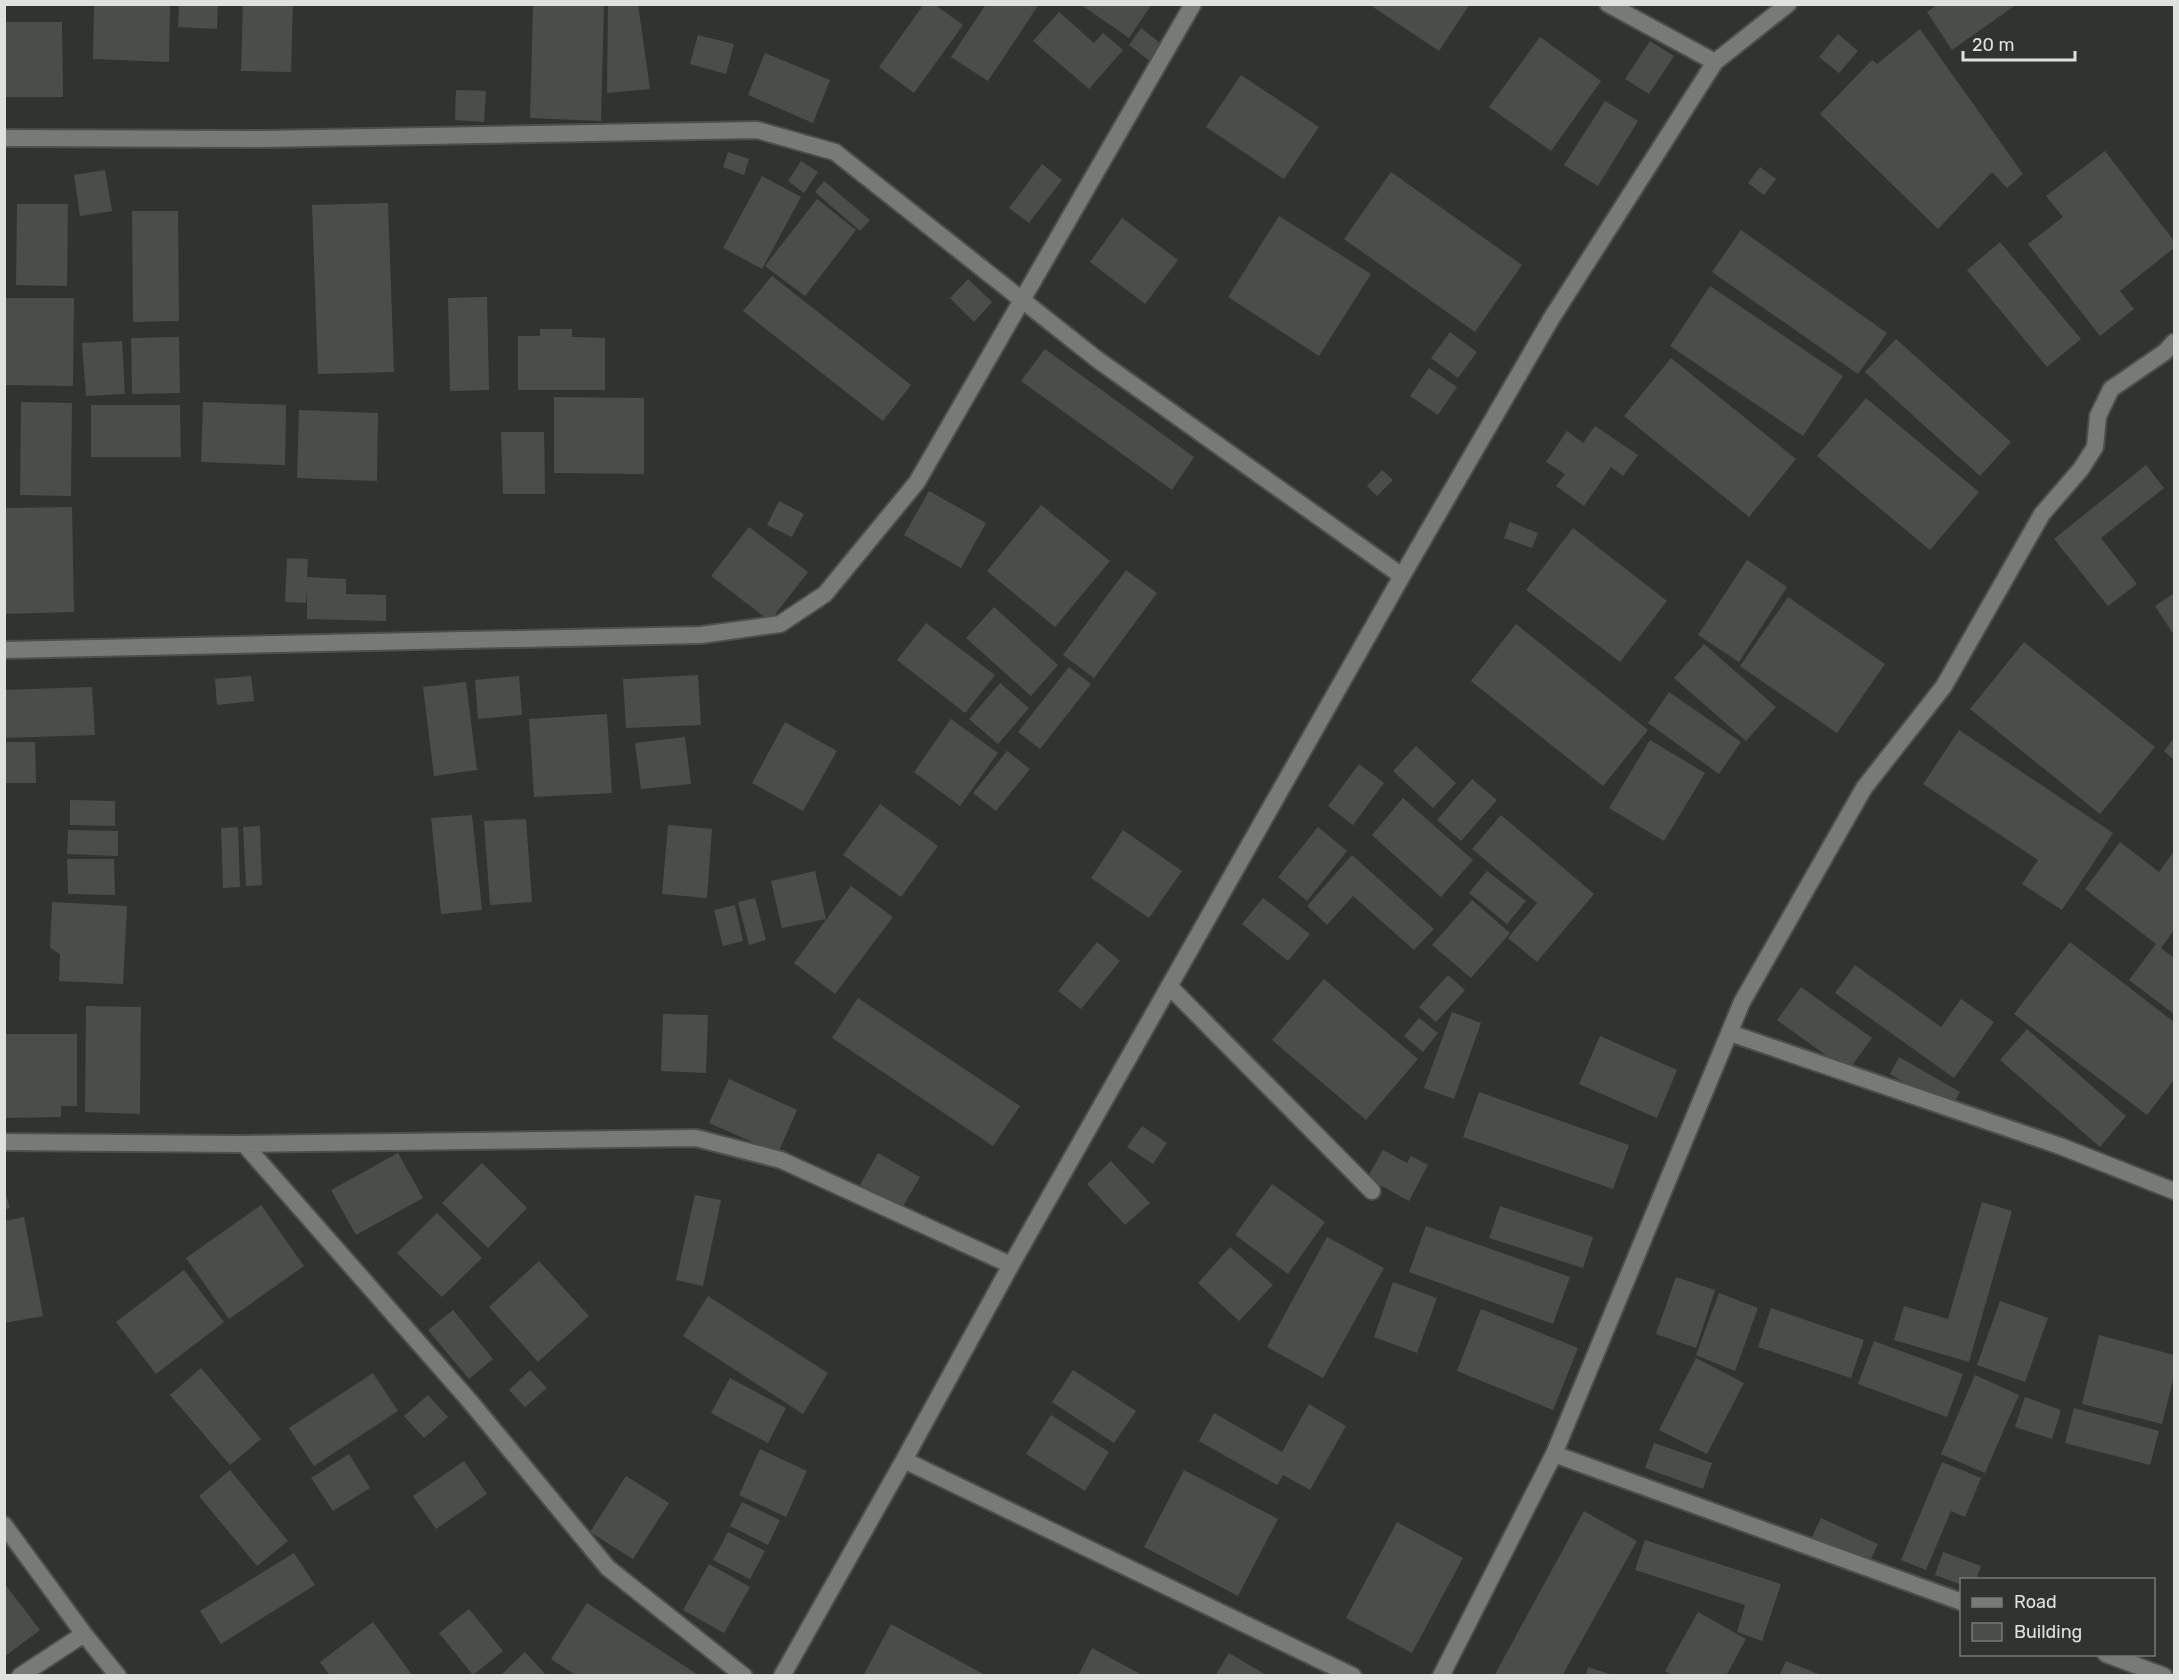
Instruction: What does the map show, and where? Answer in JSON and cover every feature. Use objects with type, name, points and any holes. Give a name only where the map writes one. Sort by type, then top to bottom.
[{"type":"street","points":[[4,650],[701,635],[780,624],[825,594],[917,482],[1193,4]]},
{"type":"street","points":[[1608,4],[1715,62]]},
{"type":"street","points":[[782,1676],[1011,1265],[1402,576],[1551,319],[1715,62],[1788,4]]},
{"type":"street","points":[[4,138],[261,140],[757,129],[835,152],[1098,360],[1402,576]]},
{"type":"street","points":[[1441,1676],[1554,1454],[1742,1002],[1864,788],[1944,686],[2042,514],[2081,469],[2095,447],[2098,416],[2110,390],[2165,352],[2175,342]]},
{"type":"street","points":[[1170,987],[1372,1191]]},
{"type":"street","points":[[1730,1033],[2060,1146],[2175,1191]]},
{"type":"street","points":[[4,1142],[244,1144],[696,1138],[781,1160],[1011,1265]]},
{"type":"street","points":[[244,1144],[468,1399],[608,1568],[744,1676]]},
{"type":"street","points":[[1554,1454],[1960,1601]]},
{"type":"street","points":[[904,1460],[1353,1676]]},
{"type":"street","points":[[4,1525],[84,1634],[118,1676]]},
{"type":"street","points":[[20,1676],[84,1634]]},
{"type":"street","points":[[2111,1656],[2164,1676]]},
{"type":"building","points":[[94,4],[170,4],[169,62],[93,59]]},
{"type":"building","points":[[179,4],[218,4],[217,29],[178,27]]},
{"type":"building","points":[[243,4],[293,4],[291,72],[241,71]]},
{"type":"building","points":[[533,4],[604,4],[601,121],[530,118]]},
{"type":"building","points":[[608,4],[638,4],[650,89],[607,93]]},
{"type":"building","points":[[924,4],[934,4],[963,25],[914,93],[879,67]]},
{"type":"building","points":[[986,4],[1039,4],[988,81],[951,57]]},
{"type":"building","points":[[1084,4],[1152,4],[1129,38],[1083,6]]},
{"type":"building","points":[[1375,4],[1470,4],[1439,51],[1373,7]]},
{"type":"building","points":[[1938,4],[2017,4],[1952,50],[1927,12]]},
{"type":"building","points":[[1059,12],[1094,43],[1103,33],[1123,50],[1089,89],[1033,41]]},
{"type":"building","points":[[4,22],[62,22],[63,97],[4,97]]},
{"type":"building","points":[[1141,28],[1164,46],[1151,62],[1129,45]]},
{"type":"building","points":[[1920,29],[2023,174],[2007,188],[1992,172],[1938,229],[1820,114],[1872,60],[1877,64]]},
{"type":"building","points":[[1838,34],[1858,51],[1839,73],[1819,57]]},
{"type":"building","points":[[698,35],[734,44],[726,74],[690,64]]},
{"type":"building","points":[[1540,37],[1601,81],[1551,151],[1489,107]]},
{"type":"building","points":[[1650,41],[1674,56],[1649,94],[1625,79]]},
{"type":"building","points":[[765,53],[830,80],[813,123],[748,95]]},
{"type":"building","points":[[1241,75],[1319,127],[1284,179],[1206,127]]},
{"type":"building","points":[[456,90],[486,91],[484,122],[455,120]]},
{"type":"building","points":[[1605,101],[1638,121],[1598,186],[1564,165]]},
{"type":"building","points":[[2105,151],[2174,241],[2174,248],[2120,291],[2134,309],[2100,336],[2028,244],[2063,217],[2046,196]]},
{"type":"building","points":[[728,152],[749,159],[744,175],[723,167]]},
{"type":"building","points":[[801,161],[818,172],[804,193],[788,181]]},
{"type":"building","points":[[1042,164],[1062,180],[1029,223],[1009,208]]},
{"type":"building","points":[[1760,167],[1776,179],[1764,195],[1748,183]]},
{"type":"building","points":[[105,170],[112,211],[80,216],[74,175]]},
{"type":"building","points":[[1391,172],[1522,265],[1475,332],[1344,239]]},
{"type":"building","points":[[762,176],[801,197],[762,269],[723,248]]},
{"type":"building","points":[[824,181],[870,220],[860,231],[815,192]]},
{"type":"building","points":[[817,199],[856,230],[805,296],[765,266]]},
{"type":"building","points":[[388,203],[394,372],[318,374],[312,205]]},
{"type":"building","points":[[17,204],[68,204],[67,286],[16,285]]},
{"type":"building","points":[[132,211],[178,211],[179,321],[133,322]]},
{"type":"building","points":[[1279,216],[1371,274],[1319,356],[1228,297]]},
{"type":"building","points":[[1122,218],[1178,260],[1145,304],[1090,262]]},
{"type":"building","points":[[1741,230],[1887,333],[1858,374],[1712,272]]},
{"type":"building","points":[[2000,242],[2081,339],[2047,367],[1967,270]]},
{"type":"building","points":[[772,276],[911,385],[883,421],[743,311]]},
{"type":"building","points":[[968,279],[992,302],[974,322],[950,298]]},
{"type":"building","points":[[1710,286],[1843,376],[1803,436],[1670,346]]},
{"type":"building","points":[[487,297],[489,390],[450,391],[448,298]]},
{"type":"building","points":[[4,298],[74,298],[73,386],[4,385]]},
{"type":"building","points":[[540,329],[572,329],[572,337],[605,338],[605,390],[518,390],[518,336],[540,336]]},
{"type":"building","points":[[1450,332],[1477,352],[1458,378],[1431,358]]},
{"type":"building","points":[[179,337],[180,393],[132,394],[131,338]]},
{"type":"building","points":[[1896,339],[2011,442],[1980,476],[1865,372]]},
{"type":"building","points":[[122,341],[125,394],[86,396],[82,343]]},
{"type":"building","points":[[1045,349],[1194,457],[1172,490],[1021,381]]},
{"type":"building","points":[[1671,358],[1796,459],[1749,517],[1624,416]]},
{"type":"building","points":[[1429,368],[1457,387],[1438,415],[1410,396]]},
{"type":"building","points":[[554,397],[644,398],[644,474],[554,473]]},
{"type":"building","points":[[1866,398],[1979,492],[1930,550],[1817,456]]},
{"type":"building","points":[[21,402],[72,403],[71,496],[20,495]]},
{"type":"building","points":[[203,402],[286,405],[285,465],[201,462]]},
{"type":"building","points":[[91,405],[180,405],[181,457],[91,457]]},
{"type":"building","points":[[299,410],[378,413],[377,481],[297,478]]},
{"type":"building","points":[[1595,426],[1638,455],[1623,476],[1611,467],[1584,506],[1556,486],[1565,474],[1546,462],[1567,431],[1583,443]]},
{"type":"building","points":[[501,432],[544,432],[545,494],[503,494]]},
{"type":"building","points":[[2146,465],[2164,488],[2101,538],[2137,584],[2108,606],[2054,539]]},
{"type":"building","points":[[1382,470],[1393,480],[1377,496],[1367,486]]},
{"type":"building","points":[[929,491],[986,523],[961,568],[904,535]]},
{"type":"building","points":[[779,501],[804,514],[792,537],[767,525]]},
{"type":"building","points":[[1041,505],[1110,561],[1055,627],[987,571]]},
{"type":"building","points":[[72,507],[74,612],[4,614],[4,508]]},
{"type":"building","points":[[1510,522],[1538,533],[1532,548],[1504,538]]},
{"type":"building","points":[[749,527],[808,572],[770,621],[711,576]]},
{"type":"building","points":[[1573,528],[1667,601],[1620,662],[1526,590]]},
{"type":"building","points":[[287,558],[308,559],[307,577],[346,579],[346,594],[386,595],[386,621],[307,619],[307,590],[306,603],[285,602]]},
{"type":"building","points":[[1747,560],[1787,587],[1739,662],[1698,635]]},
{"type":"building","points":[[1126,570],[1157,593],[1094,678],[1063,655]]},
{"type":"building","points":[[2174,593],[2174,635],[2155,606]]},
{"type":"building","points":[[1788,597],[1885,664],[1837,733],[1740,666]]},
{"type":"building","points":[[994,607],[1058,665],[1031,696],[966,638]]},
{"type":"building","points":[[926,623],[995,675],[965,713],[897,660]]},
{"type":"building","points":[[1516,624],[1648,730],[1603,786],[1471,681]]},
{"type":"building","points":[[2024,642],[2155,747],[2100,814],[1970,709]]},
{"type":"building","points":[[1704,644],[1776,707],[1746,741],[1674,678]]},
{"type":"building","points":[[1069,667],[1091,684],[1040,749],[1018,732]]},
{"type":"building","points":[[698,675],[701,725],[626,728],[623,679]]},
{"type":"building","points":[[251,676],[254,701],[217,705],[215,679]]},
{"type":"building","points":[[519,676],[522,715],[478,719],[475,680]]},
{"type":"building","points":[[466,682],[477,770],[434,776],[423,687]]},
{"type":"building","points":[[1000,683],[1029,708],[998,744],[969,719]]},
{"type":"building","points":[[92,687],[95,735],[4,738],[4,690]]},
{"type":"building","points":[[1669,692],[1741,742],[1719,774],[1648,723]]},
{"type":"building","points":[[607,714],[612,793],[534,797],[529,719]]},
{"type":"building","points":[[951,719],[998,753],[960,806],[914,772]]},
{"type":"building","points":[[785,722],[837,751],[803,811],[752,783]]},
{"type":"building","points":[[1959,730],[2113,833],[2062,910],[2022,884],[2038,860],[1923,784]]},
{"type":"building","points":[[685,737],[691,784],[641,789],[635,743]]},
{"type":"building","points":[[2174,738],[2174,760],[2164,751]]},
{"type":"building","points":[[1650,740],[1705,773],[1664,841],[1609,808]]},
{"type":"building","points":[[4,742],[35,742],[36,783],[4,783]]},
{"type":"building","points":[[1416,746],[1456,783],[1433,808],[1393,771]]},
{"type":"building","points":[[1007,751],[1030,769],[996,811],[973,793]]},
{"type":"building","points":[[1359,764],[1384,783],[1353,825],[1328,806]]},
{"type":"building","points":[[1472,779],[1497,800],[1461,841],[1437,820]]},
{"type":"building","points":[[1403,798],[1473,860],[1441,897],[1372,835]]},
{"type":"building","points":[[70,800],[115,801],[115,826],[70,825]]},
{"type":"building","points":[[880,804],[938,846],[901,897],[843,855]]},
{"type":"building","points":[[472,815],[482,910],[441,914],[431,818]]},
{"type":"building","points":[[1501,815],[1594,894],[1537,962],[1508,938],[1537,903],[1472,849]]},
{"type":"building","points":[[526,819],[532,902],[490,905],[484,821]]},
{"type":"building","points":[[668,825],[712,829],[707,898],[662,894]]},
{"type":"building","points":[[260,826],[262,885],[246,886],[243,827]]},
{"type":"building","points":[[238,827],[240,887],[223,888],[221,828]]},
{"type":"building","points":[[1318,827],[1347,851],[1307,901],[1278,877]]},
{"type":"building","points":[[68,830],[118,831],[118,856],[67,854]]},
{"type":"building","points":[[1123,830],[1182,871],[1149,918],[1091,878]]},
{"type":"building","points":[[2120,842],[2159,872],[2174,851],[2174,930],[2161,948],[2174,958],[2174,1014],[2129,980],[2156,944],[2085,889]]},
{"type":"building","points":[[1352,855],[1434,929],[1414,950],[1353,896],[1327,925],[1307,906]]},
{"type":"building","points":[[67,859],[114,859],[115,895],[68,894]]},
{"type":"building","points":[[815,871],[826,919],[782,928],[771,881]]},
{"type":"building","points":[[1487,871],[1526,901],[1507,924],[1469,893]]},
{"type":"building","points":[[851,886],[893,917],[835,994],[794,963]]},
{"type":"building","points":[[755,898],[766,940],[749,945],[738,902]]},
{"type":"building","points":[[1263,898],[1310,934],[1288,961],[1242,924]]},
{"type":"building","points":[[1472,900],[1510,933],[1471,978],[1432,945]]},
{"type":"building","points":[[52,902],[127,906],[123,984],[59,981],[60,954],[50,948]]},
{"type":"building","points":[[735,905],[743,941],[723,946],[714,910]]},
{"type":"building","points":[[1097,942],[1120,961],[1081,1009],[1058,991]]},
{"type":"building","points":[[2070,942],[2174,1022],[2174,1080],[2147,1115],[2014,1014]]},
{"type":"building","points":[[1855,965],[1941,1027],[1961,999],[1994,1022],[1954,1078],[1835,993]]},
{"type":"building","points":[[1448,975],[1465,990],[1436,1022],[1419,1007]]},
{"type":"building","points":[[1324,979],[1418,1059],[1366,1120],[1272,1040]]},
{"type":"building","points":[[1801,987],[1872,1038],[1848,1071],[1777,1020]]},
{"type":"building","points":[[858,998],[1020,1106],[993,1146],[832,1038]]},
{"type":"building","points":[[86,1006],[141,1007],[140,1114],[85,1112]]},
{"type":"building","points":[[1452,1012],[1481,1023],[1454,1099],[1424,1088]]},
{"type":"building","points":[[663,1014],[708,1015],[706,1073],[661,1071]]},
{"type":"building","points":[[1419,1018],[1438,1033],[1423,1052],[1404,1036]]},
{"type":"building","points":[[2027,1029],[2126,1116],[2100,1147],[2000,1060]]},
{"type":"building","points":[[5,1034],[77,1034],[77,1106],[61,1106],[61,1117],[5,1118]]},
{"type":"building","points":[[1600,1036],[1677,1070],[1657,1118],[1579,1084]]},
{"type":"building","points":[[1899,1057],[1960,1092],[1950,1109],[1890,1074]]},
{"type":"building","points":[[729,1079],[797,1110],[778,1153],[709,1123]]},
{"type":"building","points":[[1479,1092],[1629,1145],[1613,1189],[1463,1137]]},
{"type":"building","points":[[1142,1126],[1167,1143],[1153,1164],[1127,1147]]},
{"type":"building","points":[[1383,1150],[1407,1163],[1411,1156],[1428,1165],[1409,1201],[1367,1178]]},
{"type":"building","points":[[398,1153],[423,1198],[356,1235],[331,1190]]},
{"type":"building","points":[[878,1153],[920,1177],[902,1208],[860,1185]]},
{"type":"building","points":[[1111,1161],[1150,1203],[1125,1225],[1087,1184]]},
{"type":"building","points":[[482,1163],[527,1208],[488,1248],[442,1203]]},
{"type":"building","points":[[1272,1184],[1325,1222],[1288,1274],[1235,1235]]},
{"type":"building","points":[[4,1189],[10,1208],[4,1210]]},
{"type":"building","points":[[695,1195],[721,1200],[703,1286],[676,1280]]},
{"type":"building","points":[[1982,1202],[2012,1211],[1969,1362],[1894,1340],[1904,1306],[1948,1319]]},
{"type":"building","points":[[261,1205],[304,1266],[229,1319],[186,1258]]},
{"type":"building","points":[[1500,1206],[1593,1237],[1583,1268],[1489,1238]]},
{"type":"building","points":[[437,1213],[482,1258],[442,1297],[397,1253]]},
{"type":"building","points":[[24,1217],[43,1316],[4,1323],[4,1221]]},
{"type":"building","points":[[1426,1226],[1570,1277],[1553,1324],[1409,1272]]},
{"type":"building","points":[[1327,1237],[1384,1268],[1323,1378],[1267,1347]]},
{"type":"building","points":[[1230,1247],[1273,1285],[1239,1321],[1198,1283]]},
{"type":"building","points":[[539,1261],[589,1316],[538,1362],[489,1307]]},
{"type":"building","points":[[184,1270],[224,1322],[156,1374],[116,1322]]},
{"type":"building","points":[[1676,1277],[1715,1290],[1696,1348],[1656,1334]]},
{"type":"building","points":[[1393,1282],[1437,1298],[1417,1353],[1374,1337]]},
{"type":"building","points":[[1719,1293],[1758,1308],[1735,1371],[1696,1355]]},
{"type":"building","points":[[708,1296],[828,1373],[803,1414],[683,1336]]},
{"type":"building","points":[[2000,1301],[2048,1318],[2025,1382],[1977,1365]]},
{"type":"building","points":[[1771,1308],[1864,1340],[1851,1378],[1758,1347]]},
{"type":"building","points":[[1481,1309],[1578,1348],[1553,1410],[1457,1371]]},
{"type":"building","points":[[453,1310],[493,1359],[469,1379],[428,1330]]},
{"type":"building","points":[[2099,1335],[2174,1355],[2174,1376],[2162,1424],[2082,1404]]},
{"type":"building","points":[[1874,1341],[1963,1374],[1947,1417],[1858,1384]]},
{"type":"building","points":[[1696,1358],[1744,1383],[1707,1454],[1659,1430]]},
{"type":"building","points":[[201,1368],[261,1439],[230,1465],[170,1395]]},
{"type":"building","points":[[530,1370],[547,1388],[525,1407],[509,1390]]},
{"type":"building","points":[[1073,1370],[1136,1411],[1114,1443],[1052,1402]]},
{"type":"building","points":[[373,1373],[398,1411],[314,1466],[289,1428]]},
{"type":"building","points":[[1975,1375],[2019,1395],[1985,1473],[1941,1454]]},
{"type":"building","points":[[730,1378],[786,1408],[768,1443],[711,1413]]},
{"type":"building","points":[[428,1395],[448,1417],[424,1438],[404,1416]]},
{"type":"building","points":[[2025,1397],[2061,1410],[2052,1439],[2015,1427]]},
{"type":"building","points":[[1309,1404],[1346,1426],[1310,1490],[1283,1475],[1277,1485],[1199,1441],[1214,1413],[1282,1452]]},
{"type":"building","points":[[2074,1408],[2159,1431],[2150,1465],[2065,1443]]},
{"type":"building","points":[[1051,1415],[1109,1452],[1085,1491],[1026,1454]]},
{"type":"building","points":[[1654,1443],[1712,1463],[1703,1489],[1645,1468]]},
{"type":"building","points":[[760,1449],[807,1471],[786,1517],[739,1495]]},
{"type":"building","points":[[349,1454],[370,1488],[333,1511],[311,1478]]},
{"type":"building","points":[[464,1461],[487,1494],[436,1529],[413,1496]]},
{"type":"building","points":[[1942,1462],[1981,1478],[1965,1517],[1951,1511],[1926,1570],[1901,1560]]},
{"type":"building","points":[[230,1470],[288,1541],[257,1566],[199,1496]]},
{"type":"building","points":[[1184,1470],[1278,1519],[1238,1596],[1144,1547]]},
{"type":"building","points":[[626,1476],[669,1503],[633,1559],[590,1532]]},
{"type":"building","points":[[742,1502],[780,1520],[768,1545],[730,1526]]},
{"type":"building","points":[[1584,1511],[1637,1541],[1562,1676],[1494,1676]]},
{"type":"building","points":[[1821,1518],[1878,1544],[1869,1563],[1812,1537]]},
{"type":"building","points":[[1397,1522],[1463,1558],[1412,1653],[1346,1618]]},
{"type":"building","points":[[728,1532],[765,1551],[750,1579],[713,1560]]},
{"type":"building","points":[[1645,1540],[1781,1584],[1762,1641],[1737,1632],[1745,1605],[1635,1570]]},
{"type":"building","points":[[1943,1552],[1981,1566],[1977,1578],[1960,1578],[1960,1584],[1935,1575]]},
{"type":"building","points":[[294,1553],[315,1585],[221,1644],[200,1611]]},
{"type":"building","points":[[709,1564],[750,1587],[724,1633],[683,1610]]},
{"type":"building","points":[[4,1583],[40,1630],[4,1657]]},
{"type":"building","points":[[587,1603],[700,1676],[577,1676],[551,1659]]},
{"type":"building","points":[[469,1609],[503,1651],[473,1675],[439,1633]]},
{"type":"building","points":[[1698,1612],[1746,1639],[1726,1676],[1673,1676],[1665,1671]]},
{"type":"building","points":[[373,1622],[413,1676],[330,1676],[320,1662]]},
{"type":"building","points":[[891,1624],[987,1676],[863,1676]]},
{"type":"building","points":[[1092,1648],[1144,1676],[1078,1676]]},
{"type":"building","points":[[525,1652],[547,1676],[500,1676]]},
{"type":"building","points":[[1229,1653],[1268,1676],[1215,1676]]},
{"type":"building","points":[[1786,1661],[1821,1675],[1821,1676],[1779,1676]]},
{"type":"building","points":[[1588,1667],[1613,1675],[1613,1676],[1586,1676]]}]
